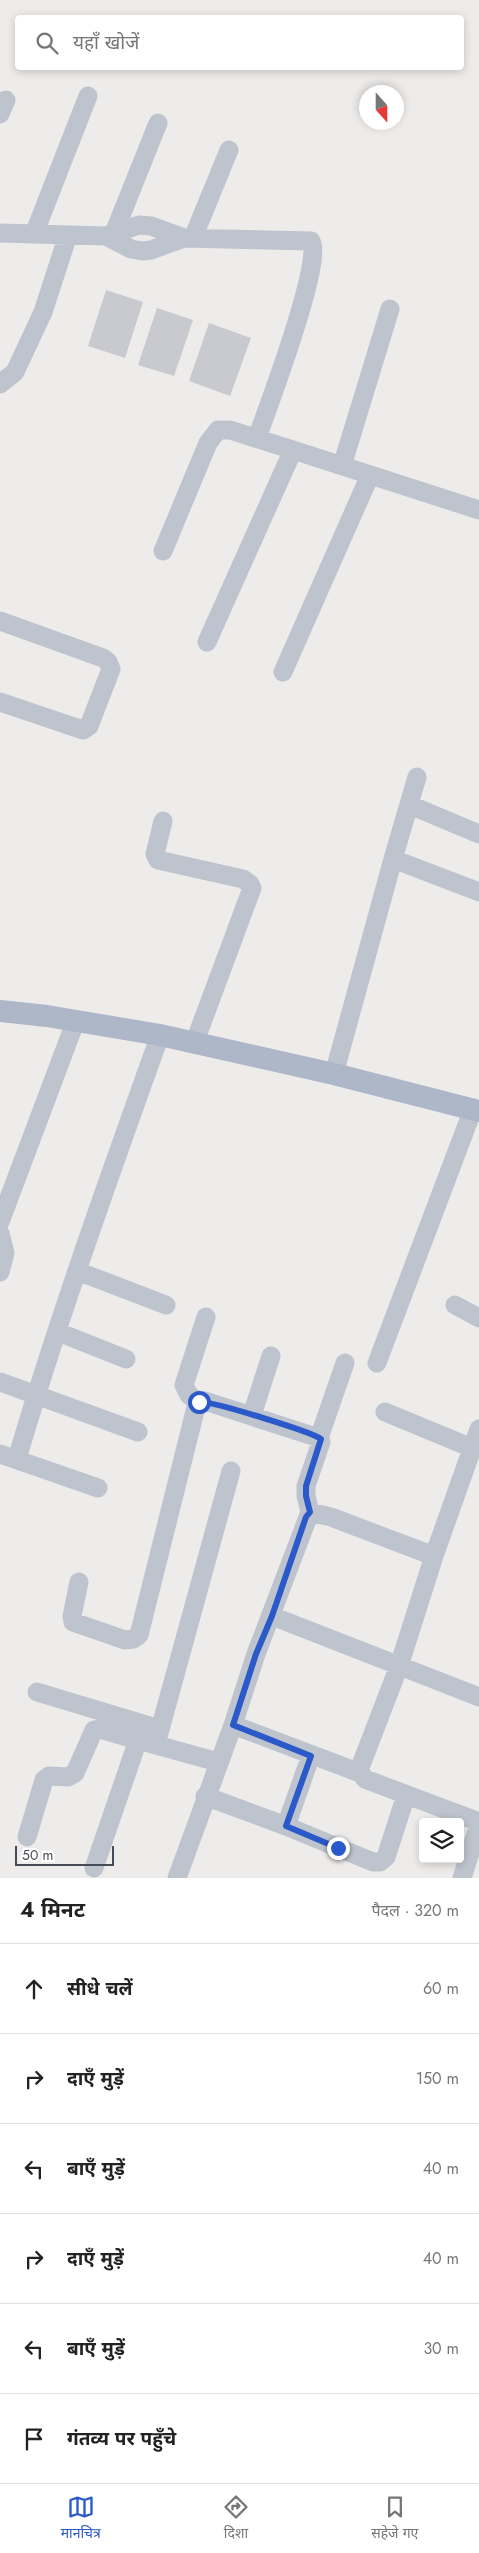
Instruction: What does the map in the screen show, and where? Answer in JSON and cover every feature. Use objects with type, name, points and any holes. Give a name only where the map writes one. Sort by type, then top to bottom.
[{"type":"main road","points":[[0,1011],[76,1020],[160,1035],[334,1074],[476,1110]]},
{"type":"street","points":[[34,234],[88,96]]},
{"type":"street","points":[[110,235],[158,123]]},
{"type":"street","points":[[110,235],[131,249],[142,251],[188,238],[229,150]]},
{"type":"street","points":[[0,234],[110,235],[139,225],[151,226],[188,238],[311,241],[314,246],[308,285],[257,438]]},
{"type":"street","points":[[0,384],[15,372],[39,320],[68,235]]},
{"type":"street","points":[[342,466],[390,309]]},
{"type":"street","points":[[163,551],[212,436],[218,430],[223,429],[257,438],[479,510]]},
{"type":"street","points":[[207,642],[293,450]]},
{"type":"street","points":[[283,672],[370,475]]},
{"type":"street","points":[[0,621],[102,658],[108,662],[111,669],[89,726],[83,730],[0,702]]},
{"type":"street","points":[[334,1074],[392,859],[417,777]]},
{"type":"street","points":[[410,805],[479,834]]},
{"type":"street","points":[[163,821],[154,856],[158,860],[243,879],[252,888],[194,1044]]},
{"type":"street","points":[[392,859],[479,892]]},
{"type":"street","points":[[0,1222],[76,1020]]},
{"type":"street","points":[[98,1488],[9,1456],[36,1395],[77,1271],[160,1035]]},
{"type":"street","points":[[377,1363],[476,1110]]},
{"type":"street","points":[[0,1233],[5,1253],[0,1272]]},
{"type":"street","points":[[77,1271],[166,1305]]},
{"type":"street","points":[[455,1304],[479,1318]]},
{"type":"street","points":[[206,1317],[184,1385],[189,1395],[199,1402],[205,1401],[320,1438]]},
{"type":"street","points":[[58,1332],[126,1359]]},
{"type":"street","points":[[252,1415],[271,1356]]},
{"type":"street","points":[[177,1878],[205,1796],[233,1725],[256,1654],[272,1616],[283,1579],[310,1512],[306,1491],[321,1442],[320,1438],[345,1364]]},
{"type":"street","points":[[0,1382],[138,1432]]},
{"type":"street","points":[[79,1582],[72,1616],[73,1622],[125,1640],[134,1639],[139,1635],[196,1407],[199,1402]]},
{"type":"street","points":[[385,1412],[472,1448]]},
{"type":"street","points":[[360,1773],[360,1767],[398,1666],[434,1556],[479,1429]]},
{"type":"street","points":[[158,1736],[231,1471]]},
{"type":"street","points":[[310,1512],[331,1517],[434,1556]]},
{"type":"street","points":[[272,1616],[479,1697]]},
{"type":"street","points":[[37,1692],[158,1736],[218,1762]]},
{"type":"street","points":[[233,1725],[360,1773],[365,1779],[479,1823],[462,1878]]},
{"type":"street","points":[[27,1837],[44,1780],[49,1776],[68,1777],[75,1773],[80,1766],[89,1736],[94,1730],[100,1729],[138,1740],[158,1736]]},
{"type":"street","points":[[94,1868],[138,1740]]},
{"type":"street","points":[[286,1826],[311,1756]]},
{"type":"street","points":[[205,1796],[286,1826],[373,1862],[380,1862],[386,1857],[406,1795]]},
{"type":"building","points":[[106,290],[143,302],[125,358],[88,346]]},
{"type":"building","points":[[157,308],[193,320],[174,376],[138,365]]},
{"type":"building","points":[[209,323],[251,338],[230,396],[189,381]]},
{"type":"route","points":[[199,1402],[205,1401],[236,1410],[317,1436],[321,1439],[306,1486],[306,1496],[310,1512],[306,1517],[283,1579],[272,1616],[256,1654],[233,1725],[291,1746],[311,1756],[286,1826],[338,1848]]}]
